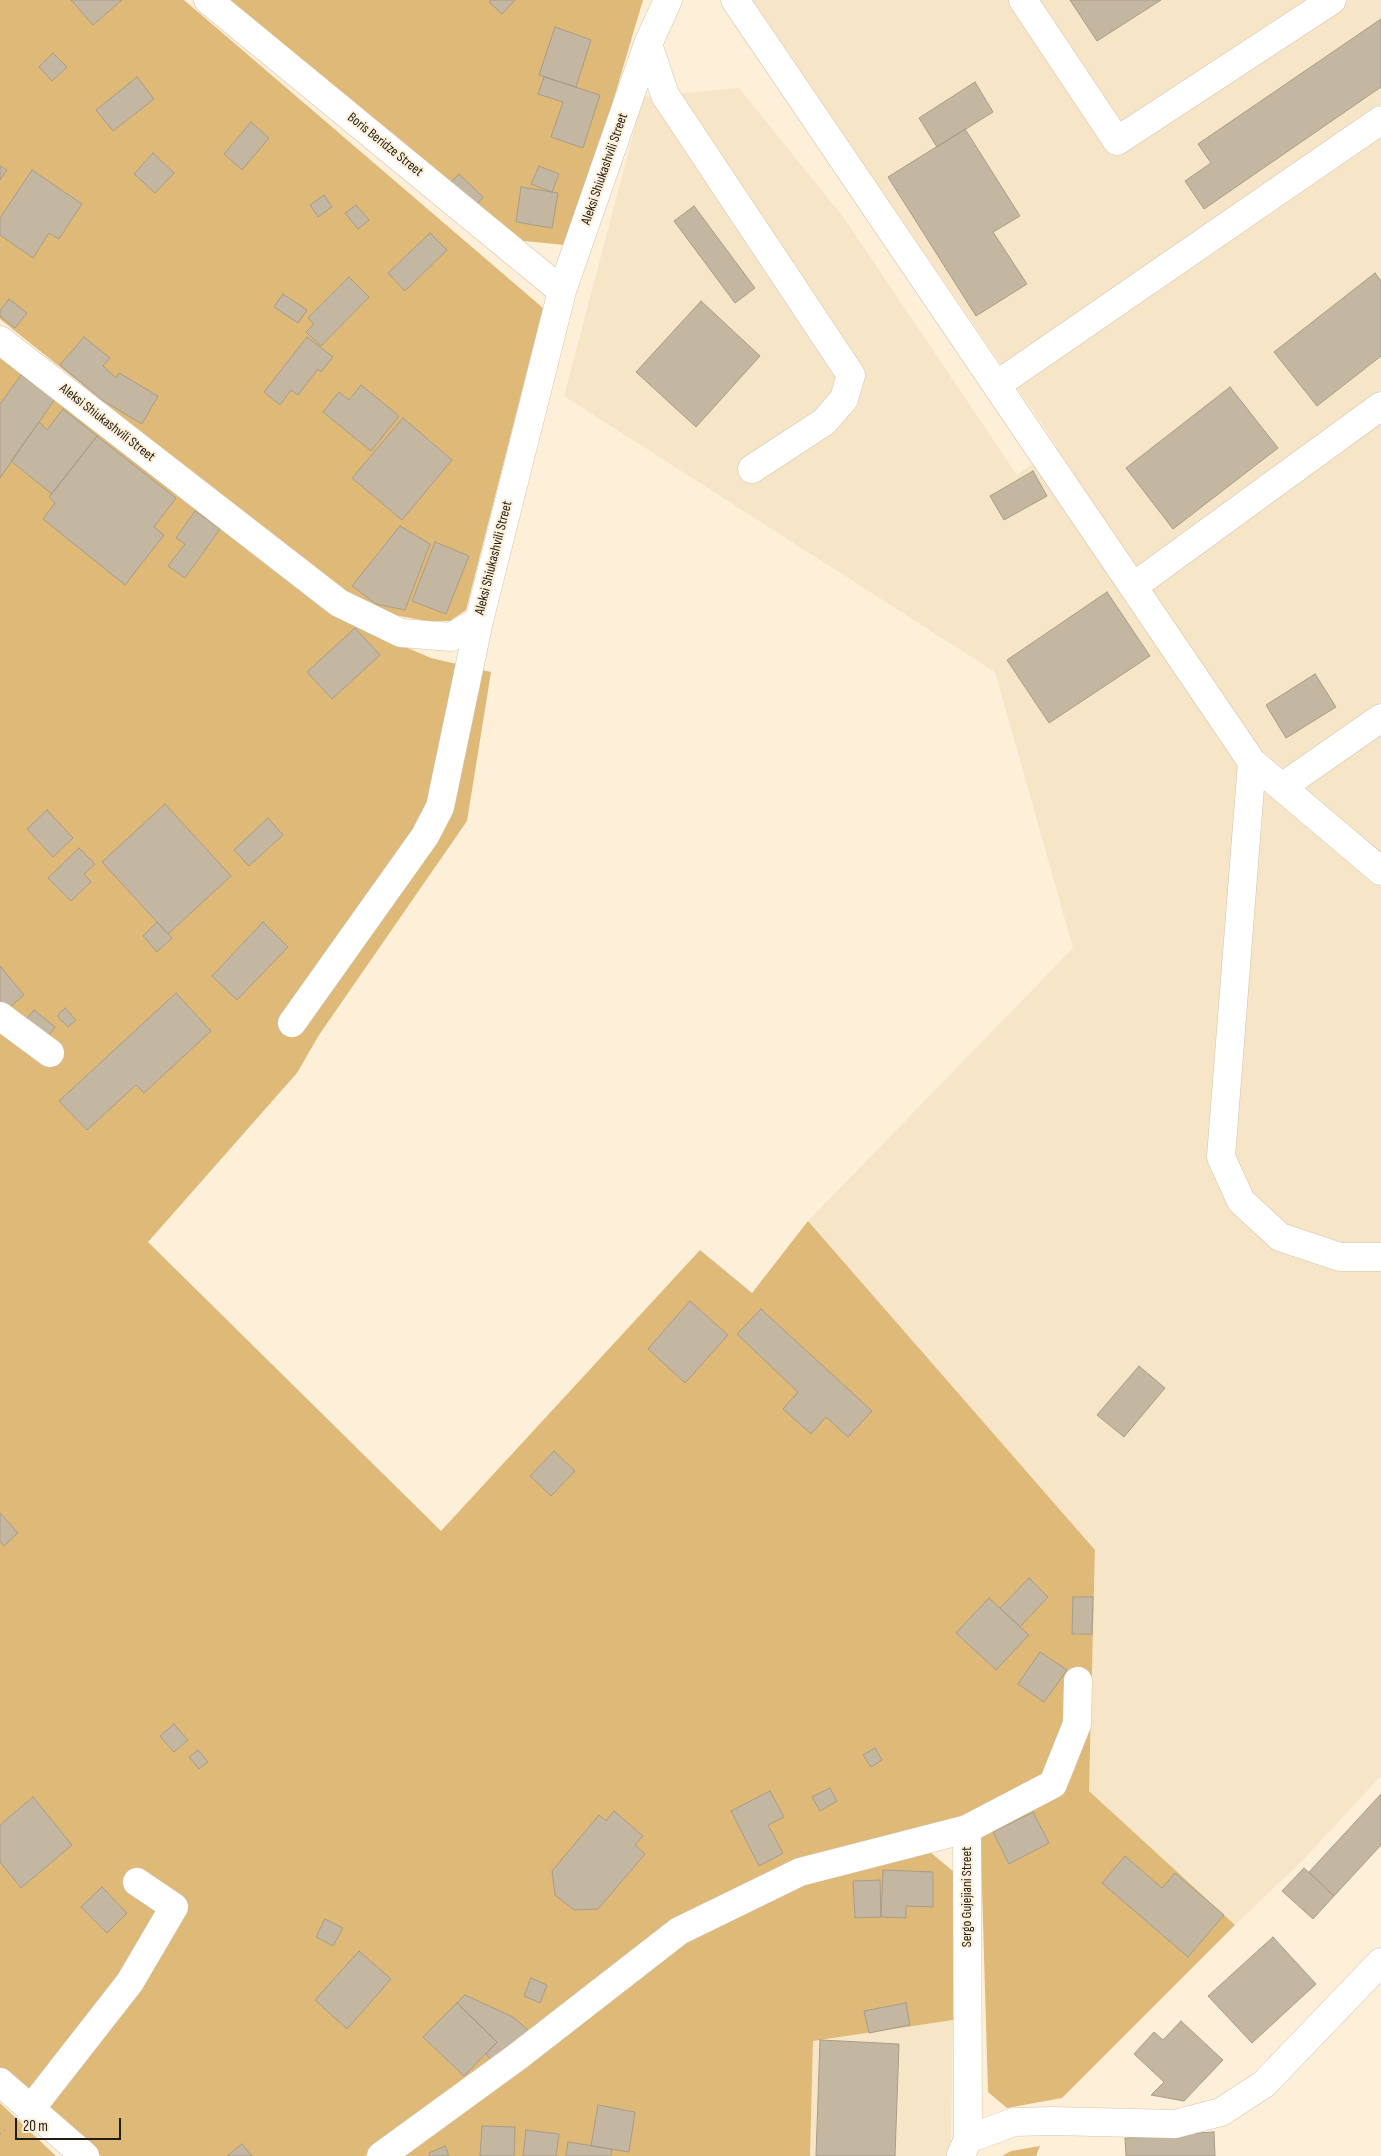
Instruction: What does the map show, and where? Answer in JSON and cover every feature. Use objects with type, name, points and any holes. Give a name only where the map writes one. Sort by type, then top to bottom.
[{"type":"street","name":"Boris Beridze Street","points":[[208,0],[562,291]]},
{"type":"street","name":"Aleksi Shiukashvili Street","points":[[0,340],[339,603],[401,633],[451,637],[479,621],[562,291],[648,44],[668,0]]},
{"type":"street","points":[[735,0],[998,384],[1252,762],[1381,870]]},
{"type":"street","points":[[1023,0],[1117,141],[1332,0]]},
{"type":"street","points":[[648,44],[664,95],[851,375],[844,399],[824,422],[752,469]]},
{"type":"street","points":[[998,384],[1381,120]]},
{"type":"street","points":[[1134,586],[1381,406]]},
{"type":"street","points":[[292,1023],[426,836],[440,807],[479,621]]},
{"type":"street","points":[[1282,787],[1381,718]]},
{"type":"street","points":[[1252,762],[1221,1157],[1241,1201],[1280,1237],[1340,1257],[1381,1257]]},
{"type":"street","points":[[0,1016],[50,1053]]},
{"type":"street","name":"Sergo Gujejiani Street","points":[[1078,1682],[1077,1724],[1052,1784],[967,1829],[964,2148],[1014,2122],[1175,2124],[1221,2112],[1264,2084],[1381,1962]]},
{"type":"street","points":[[381,2156],[517,2057],[680,1931],[800,1872],[967,1829]]},
{"type":"street","points":[[30,2110],[130,1982],[174,1907],[137,1882]]},
{"type":"street","points":[[0,2082],[85,2156]]},
{"type":"shaded area","points":[[0,0],[184,0],[543,308],[466,610],[450,621],[427,621],[372,611],[0,319]]},
{"type":"shaded area","points":[[221,0],[643,0],[579,216],[565,245],[514,240]]},
{"type":"shaded area","points":[[751,0],[1381,0],[1381,1776],[1300,1863],[1235,1925],[1089,1791],[1095,1550],[808,1221],[1073,948],[995,672],[564,396],[643,97],[739,88],[844,218],[1017,475],[1057,446]]},
{"type":"shaded area","points":[[0,353],[359,627],[431,658],[491,672],[467,821],[319,1035],[297,1073],[148,1242],[441,1531],[700,1250],[752,1293],[808,1221],[1095,1550],[1089,1791],[1235,1925],[1062,2098],[1007,2108],[988,2092],[981,1853],[966,1816],[777,1871],[394,2139],[365,2156],[101,2156],[25,2093],[0,2069]]},
{"type":"shaded area","points":[[930,1852],[954,1872],[953,2020],[813,2041],[810,2156],[389,2156],[696,1935],[801,1878]]},
{"type":"shaded area","points":[[953,2020],[951,2143],[945,2156],[810,2156],[813,2041]]},
{"type":"shaded area","points":[[0,2103],[56,2156],[0,2156]]},
{"type":"shaded area","points":[[1040,2146],[1036,2156],[1002,2156],[1011,2151]]},
{"type":"building","points":[[71,0],[122,0],[93,25]]},
{"type":"building","points":[[491,0],[515,0],[502,14],[489,2]]},
{"type":"building","points":[[1070,0],[1161,0],[1097,41]]},
{"type":"building","points":[[1381,19],[1381,87],[1204,209],[1185,181],[1211,163],[1198,144]]},
{"type":"building","points":[[555,27],[591,40],[576,87],[539,75]]},
{"type":"building","points":[[53,53],[67,67],[52,81],[39,67]]},
{"type":"building","points":[[137,77],[154,99],[113,131],[96,110]]},
{"type":"building","points":[[544,77],[600,95],[583,148],[551,137],[563,102],[538,94]]},
{"type":"building","points":[[975,82],[993,112],[937,147],[919,118]]},
{"type":"building","points":[[251,122],[269,138],[242,170],[224,154]]},
{"type":"building","points":[[965,129],[1020,216],[993,232],[1027,284],[976,316],[888,177]]},
{"type":"building","points":[[153,153],[174,173],[155,193],[134,174]]},
{"type":"building","points":[[0,166],[7,170],[0,180]]},
{"type":"building","points":[[539,166],[559,174],[552,192],[531,184]]},
{"type":"building","points":[[32,170],[82,204],[59,239],[49,233],[33,258],[0,235],[0,218]]},
{"type":"building","points":[[459,174],[483,197],[475,207],[450,183]]},
{"type":"building","points":[[521,187],[558,193],[552,228],[516,222]]},
{"type":"building","points":[[324,195],[332,207],[318,217],[310,205]]},
{"type":"building","points":[[356,205],[369,220],[358,229],[345,213]]},
{"type":"building","points":[[694,206],[755,288],[735,303],[674,221]]},
{"type":"building","points":[[430,233],[447,250],[405,291],[388,273]]},
{"type":"building","points":[[1375,273],[1381,281],[1381,356],[1317,406],[1274,352]]},
{"type":"building","points":[[349,277],[369,297],[321,346],[306,332],[314,324],[308,318]]},
{"type":"building","points":[[283,294],[307,310],[298,323],[274,307]]},
{"type":"building","points":[[9,299],[27,313],[15,328],[0,316],[0,311]]},
{"type":"building","points":[[701,301],[760,356],[696,427],[636,372]]},
{"type":"building","points":[[84,337],[110,358],[103,366],[116,378],[119,373],[158,396],[142,424],[102,400],[60,365]]},
{"type":"building","points":[[307,337],[333,357],[321,372],[318,369],[298,395],[291,390],[280,405],[264,392]]},
{"type":"building","points":[[21,375],[55,399],[0,478],[0,404]]},
{"type":"building","points":[[361,385],[399,416],[371,451],[323,412],[339,392],[349,400]]},
{"type":"building","points":[[1230,387],[1278,448],[1173,529],[1126,468]]},
{"type":"building","points":[[63,409],[97,436],[52,494],[11,461],[39,422],[47,430]]},
{"type":"building","points":[[403,418],[452,460],[402,520],[352,478]]},
{"type":"building","points":[[97,436],[176,498],[154,527],[164,535],[125,585],[43,519],[55,503],[49,497]]},
{"type":"building","points":[[1033,471],[1047,496],[1004,520],[990,496]]},
{"type":"building","points":[[195,511],[220,529],[185,578],[168,566],[185,544],[176,538]]},
{"type":"building","points":[[400,526],[430,544],[405,610],[376,604],[352,586]]},
{"type":"building","points":[[435,542],[469,556],[446,614],[412,601]]},
{"type":"building","points":[[1107,592],[1150,656],[1049,723],[1007,660]]},
{"type":"building","points":[[355,628],[380,655],[332,699],[307,672]]},
{"type":"building","points":[[1315,674],[1336,707],[1286,738],[1266,705]]},
{"type":"building","points":[[165,804],[231,876],[168,934],[102,862]]},
{"type":"building","points":[[47,810],[73,838],[53,857],[27,829]]},
{"type":"building","points":[[268,818],[283,835],[249,866],[234,850]]},
{"type":"building","points":[[79,848],[95,864],[84,874],[91,882],[71,901],[48,878]]},
{"type":"building","points":[[157,922],[172,938],[157,952],[143,936]]},
{"type":"building","points":[[263,922],[288,947],[237,1000],[212,976]]},
{"type":"building","points":[[0,966],[24,995],[4,1012],[0,1007]]},
{"type":"building","points":[[176,993],[211,1031],[144,1093],[136,1085],[87,1130],[59,1101]]},
{"type":"building","points":[[65,1008],[76,1020],[68,1027],[57,1016]]},
{"type":"building","points":[[34,1010],[55,1027],[46,1039],[25,1021]]},
{"type":"building","points":[[690,1301],[728,1335],[685,1383],[648,1349]]},
{"type":"building","points":[[761,1309],[872,1411],[848,1437],[826,1417],[811,1434],[783,1409],[798,1392],[737,1334]]},
{"type":"building","points":[[1139,1366],[1165,1388],[1124,1437],[1097,1415]]},
{"type":"building","points":[[554,1451],[575,1471],[551,1496],[530,1476]]},
{"type":"building","points":[[0,1513],[18,1533],[4,1546],[0,1541]]},
{"type":"building","points":[[1029,1578],[1048,1597],[1020,1627],[1000,1608]]},
{"type":"building","points":[[1073,1597],[1093,1597],[1092,1634],[1072,1634]]},
{"type":"building","points":[[989,1598],[1029,1635],[996,1670],[956,1633]]},
{"type":"building","points":[[1040,1652],[1067,1670],[1044,1702],[1018,1684]]},
{"type":"building","points":[[174,1724],[188,1740],[174,1752],[160,1736]]},
{"type":"building","points":[[875,1748],[882,1760],[871,1767],[863,1755]]},
{"type":"building","points":[[198,1750],[208,1762],[199,1769],[189,1757]]},
{"type":"building","points":[[830,1788],[837,1801],[820,1811],[812,1797]]},
{"type":"building","points":[[770,1791],[784,1817],[768,1825],[783,1853],[759,1866],[731,1811]]},
{"type":"building","points":[[1381,1794],[1381,1845],[1334,1896],[1309,1872]]},
{"type":"building","points":[[33,1797],[72,1845],[21,1888],[0,1862],[0,1825]]},
{"type":"building","points":[[614,1811],[643,1836],[635,1845],[645,1854],[598,1909],[574,1910],[555,1895],[552,1871],[599,1815],[606,1821]]},
{"type":"building","points":[[1033,1812],[1049,1843],[1009,1864],[993,1832]]},
{"type":"building","points":[[1125,1856],[1162,1888],[1175,1873],[1224,1915],[1188,1957],[1102,1883]]},
{"type":"building","points":[[1304,1868],[1334,1896],[1313,1919],[1282,1891]]},
{"type":"building","points":[[883,1870],[933,1872],[933,1907],[906,1906],[906,1918],[881,1917]]},
{"type":"building","points":[[880,1880],[881,1917],[855,1918],[853,1881]]},
{"type":"building","points":[[102,1887],[127,1913],[107,1933],[81,1907]]},
{"type":"building","points":[[325,1919],[343,1928],[333,1946],[316,1937]]},
{"type":"building","points":[[1273,1937],[1316,1984],[1252,2043],[1208,1996]]},
{"type":"building","points":[[359,1951],[391,1979],[347,2029],[315,2000]]},
{"type":"building","points":[[531,1978],[547,1985],[540,2003],[524,1996]]},
{"type":"building","points":[[465,1995],[513,2017],[528,2030],[493,2062],[486,2054],[497,2042],[457,2003]]},
{"type":"building","points":[[457,2003],[497,2042],[464,2076],[423,2037]]},
{"type":"building","points":[[906,2003],[910,2025],[869,2033],[864,2011]]},
{"type":"building","points":[[1181,2021],[1223,2060],[1184,2101],[1151,2095],[1164,2082],[1134,2054],[1154,2032],[1163,2040]]},
{"type":"building","points":[[820,2040],[899,2044],[895,2156],[816,2156]]},
{"type":"building","points":[[598,2105],[635,2112],[629,2152],[591,2146]]},
{"type":"building","points":[[482,2126],[515,2127],[514,2156],[480,2156]]},
{"type":"building","points":[[526,2130],[559,2134],[556,2156],[523,2156]]},
{"type":"building","points":[[1214,2132],[1215,2156],[1126,2156],[1125,2138]]},
{"type":"building","points":[[568,2142],[612,2149],[611,2156],[566,2156]]},
{"type":"building","points":[[242,2144],[252,2156],[227,2156]]},
{"type":"building","points":[[445,2146],[449,2156],[430,2156],[429,2153]]}]
